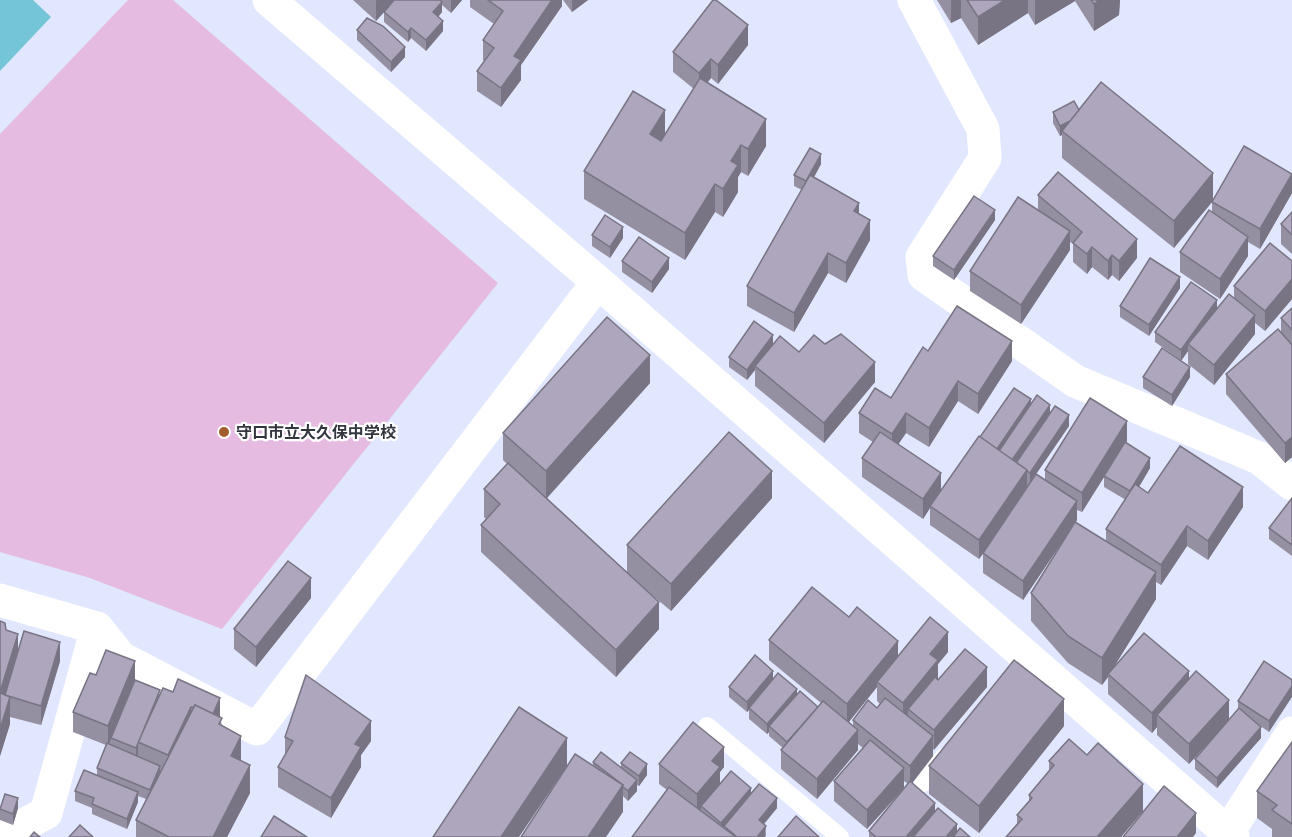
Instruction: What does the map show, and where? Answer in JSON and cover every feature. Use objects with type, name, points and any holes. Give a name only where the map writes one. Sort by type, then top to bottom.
[{"type":"street","points":[[269,0],[598,282],[1019,665],[1229,836],[1292,733]]},
{"type":"street","points":[[914,0],[983,129],[985,158],[922,257],[924,275],[1074,381],[1259,458],[1292,484]]},
{"type":"street","points":[[0,600],[97,628],[122,658],[257,729],[598,282]]},
{"type":"street","points":[[1,837],[46,813],[97,628]]},
{"type":"lane","points":[[707,726],[840,837]]},
{"type":"lane","points":[[923,783],[952,747]]},
{"type":"shaded area","name":"守口市立大久保中学校","points":[[128,0],[173,0],[498,283],[222,629],[90,578],[0,552],[0,134]]},
{"type":"water","points":[[0,0],[33,0],[51,17],[0,71]]},
{"type":"building","points":[[394,0],[440,0],[442,2],[433,12],[443,21],[426,40],[411,28],[408,32],[384,12]]},
{"type":"building","points":[[488,0],[552,0],[514,56],[521,60],[501,88],[477,71],[494,48],[483,40],[503,11]]},
{"type":"building","points":[[713,0],[748,25],[718,65],[711,59],[699,73],[673,52]]},
{"type":"building","points":[[967,0],[1005,0],[978,17]]},
{"type":"building","points":[[367,18],[383,26],[405,47],[391,62],[357,30]]},
{"type":"building","points":[[700,78],[766,119],[748,149],[741,145],[731,161],[738,165],[723,189],[715,184],[685,233],[584,171],[633,91],[665,110],[650,134],[661,141]]},
{"type":"building","points":[[1101,82],[1213,173],[1174,221],[1062,131]]},
{"type":"building","points":[[1074,101],[1079,110],[1070,121],[1060,126],[1053,112]]},
{"type":"building","points":[[1244,146],[1292,174],[1260,229],[1212,202]]},
{"type":"building","points":[[810,148],[821,154],[806,181],[794,175]]},
{"type":"building","points":[[1058,172],[1137,239],[1119,261],[1112,255],[1108,261],[1092,247],[1087,254],[1073,243],[1082,232],[1038,195]]},
{"type":"building","points":[[810,175],[859,203],[854,211],[870,220],[846,263],[828,253],[794,313],[747,286]]},
{"type":"building","points":[[974,196],[995,210],[954,270],[933,256]]},
{"type":"building","points":[[1018,197],[1070,231],[1021,305],[970,271]]},
{"type":"building","points":[[1209,210],[1248,237],[1220,279],[1180,252]]},
{"type":"building","points":[[1292,212],[1292,235],[1281,224]]},
{"type":"building","points":[[605,215],[623,227],[610,247],[592,235]]},
{"type":"building","points":[[639,237],[669,258],[652,282],[622,261]]},
{"type":"building","points":[[1270,243],[1292,261],[1292,279],[1265,311],[1234,286]]},
{"type":"building","points":[[1150,258],[1180,277],[1149,325],[1120,306]]},
{"type":"building","points":[[1191,282],[1217,300],[1181,350],[1155,332]]},
{"type":"building","points":[[1229,294],[1255,315],[1214,365],[1188,344]]},
{"type":"building","points":[[957,306],[1012,341],[978,394],[958,381],[929,428],[906,413],[892,434],[859,413],[875,388],[891,398],[923,347],[928,351]]},
{"type":"building","points":[[1292,308],[1292,330],[1281,318]]},
{"type":"building","points":[[607,317],[650,355],[546,471],[503,433]]},
{"type":"building","points":[[754,321],[773,335],[747,370],[729,357]]},
{"type":"building","points":[[1278,329],[1292,345],[1292,437],[1285,443],[1226,374]]},
{"type":"building","points":[[841,334],[875,362],[824,423],[755,366],[780,336],[799,352],[814,335],[825,344]]},
{"type":"building","points":[[1162,348],[1190,367],[1172,395],[1143,377]]},
{"type":"building","points":[[1014,388],[1031,399],[997,449],[980,437]]},
{"type":"building","points":[[1037,395],[1050,405],[1012,460],[999,451]]},
{"type":"building","points":[[1090,398],[1127,421],[1082,493],[1045,470]]},
{"type":"building","points":[[1055,406],[1069,415],[1030,473],[1016,463]]},
{"type":"building","points":[[729,432],[772,471],[671,584],[627,545]]},
{"type":"building","points":[[880,432],[941,473],[923,499],[862,458]]},
{"type":"building","points":[[979,436],[1027,470],[979,540],[930,506]]},
{"type":"building","points":[[1125,442],[1150,458],[1130,491],[1104,476]]},
{"type":"building","points":[[1180,446],[1243,487],[1208,541],[1187,526],[1161,565],[1106,529],[1135,484],[1148,493]]},
{"type":"building","points":[[508,463],[659,602],[616,650],[481,525],[500,504],[484,489]]},
{"type":"building","points":[[1036,474],[1077,501],[1023,581],[983,553]]},
{"type":"building","points":[[1292,498],[1292,545],[1269,528]]},
{"type":"building","points":[[1075,522],[1156,572],[1102,658],[1068,636],[1031,593]]},
{"type":"building","points":[[288,561],[311,578],[256,647],[234,629]]},
{"type":"building","points":[[812,587],[849,617],[857,607],[898,641],[847,704],[769,640]]},
{"type":"building","points":[[930,617],[948,632],[930,654],[938,660],[903,703],[877,682]]},
{"type":"building","points":[[0,621],[5,623],[6,630],[18,634],[0,692]]},
{"type":"building","points":[[24,631],[60,642],[41,706],[5,695]]},
{"type":"building","points":[[1144,633],[1189,671],[1152,713],[1108,674]]},
{"type":"building","points":[[965,649],[987,667],[934,730],[908,709],[935,677],[938,680]]},
{"type":"building","points":[[106,650],[135,661],[108,726],[73,712],[90,673],[96,675]]},
{"type":"building","points":[[755,655],[773,671],[747,702],[729,687]]},
{"type":"building","points":[[1014,660],[1064,699],[979,806],[929,766]]},
{"type":"building","points":[[1264,661],[1292,680],[1292,686],[1269,721],[1238,701]]},
{"type":"building","points":[[1196,671],[1229,700],[1189,744],[1157,715]]},
{"type":"building","points":[[778,673],[797,689],[767,724],[749,708]]},
{"type":"building","points":[[306,675],[371,721],[355,744],[361,747],[331,798],[278,767],[293,741],[285,737]]},
{"type":"building","points":[[178,679],[220,698],[213,714],[195,705],[191,707],[168,755],[138,742],[163,688],[173,692]]},
{"type":"building","points":[[135,680],[160,690],[136,748],[111,738]]},
{"type":"building","points":[[800,691],[818,707],[787,742],[769,726]]},
{"type":"building","points":[[0,693],[10,697],[0,729]]},
{"type":"building","points":[[885,698],[933,736],[910,766],[853,720],[868,700],[877,708]]},
{"type":"building","points":[[823,701],[858,730],[817,779],[781,750]]},
{"type":"building","points":[[195,705],[222,718],[219,724],[241,736],[231,756],[250,765],[213,837],[169,837],[136,820]]},
{"type":"building","points":[[519,707],[567,738],[501,837],[433,837]]},
{"type":"building","points":[[1239,708],[1261,727],[1217,778],[1195,759]]},
{"type":"building","points":[[693,722],[724,747],[712,761],[720,767],[697,794],[659,764]]},
{"type":"building","points":[[1069,739],[1087,755],[1098,743],[1143,784],[1097,837],[1006,837],[1022,819],[1017,815],[1032,798],[1029,795],[1054,765],[1049,761]]},
{"type":"building","points":[[870,740],[904,768],[867,810],[834,781]]},
{"type":"building","points":[[1292,742],[1292,824],[1272,810],[1277,805],[1257,791]]},
{"type":"building","points":[[107,743],[160,766],[150,790],[97,768]]},
{"type":"building","points":[[601,752],[637,780],[628,791],[593,762]]},
{"type":"building","points":[[630,752],[647,764],[639,776],[621,763]]},
{"type":"building","points":[[575,754],[623,785],[588,837],[521,837]]},
{"type":"building","points":[[84,770],[138,792],[127,819],[92,804],[94,798],[75,791]]},
{"type":"building","points":[[731,771],[751,788],[721,823],[701,806]]},
{"type":"building","points":[[910,781],[935,803],[906,837],[876,837],[869,831]]},
{"type":"building","points":[[759,784],[777,798],[759,820],[766,826],[757,837],[737,837],[724,826]]},
{"type":"building","points":[[1164,786],[1196,813],[1177,837],[1123,837]]},
{"type":"building","points":[[669,787],[736,837],[632,837]]},
{"type":"building","points":[[5,794],[18,798],[13,814],[0,809]]},
{"type":"building","points":[[938,808],[957,824],[946,837],[913,837]]},
{"type":"building","points":[[274,816],[307,837],[261,837]]},
{"type":"building","points":[[796,816],[819,837],[778,837]]},
{"type":"building","points":[[80,825],[93,837],[69,837]]},
{"type":"building","points":[[960,828],[970,837],[953,837]]},
{"type":"building","points":[[34,832],[40,837],[30,837]]},
{"type":"place","name":"守口市立大久保中学校","points":[[224,432]]}]
